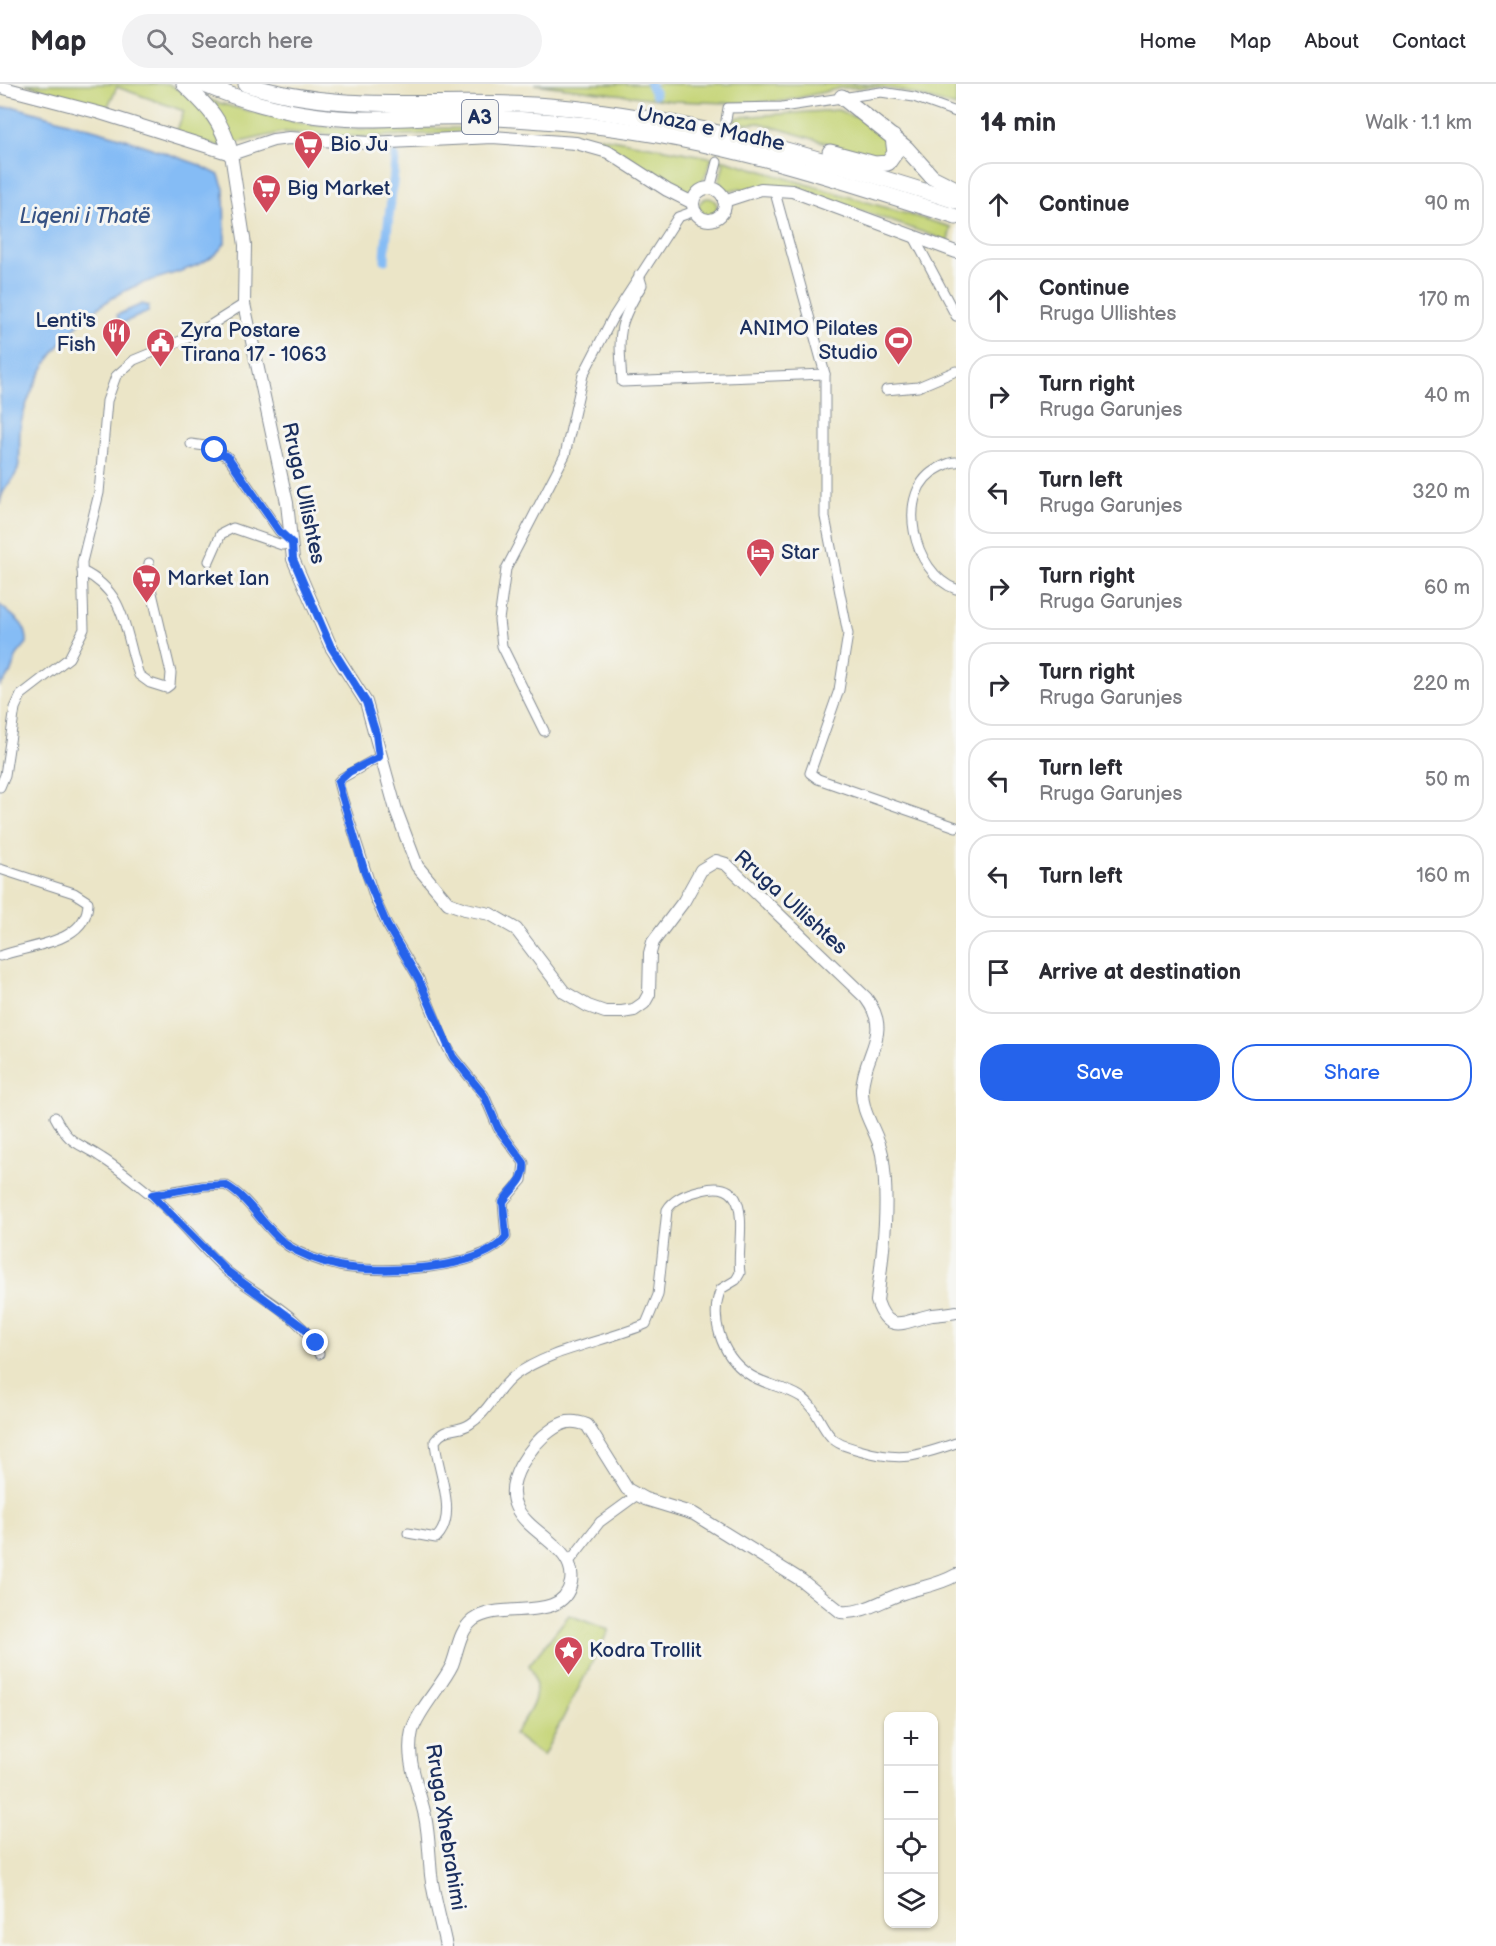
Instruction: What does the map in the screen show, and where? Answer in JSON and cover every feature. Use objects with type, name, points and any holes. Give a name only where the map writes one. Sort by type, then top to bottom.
[{"type":"highway","points":[[184,84],[216,115],[231,154]]},
{"type":"highway","name":"Unaza e Madhe","points":[[202,84],[262,105],[304,114],[359,119],[469,117],[532,120],[590,125],[689,141],[759,158],[956,217]]},
{"type":"highway","name":"Unaza e Madhe","points":[[246,84],[296,97],[354,103],[481,102],[580,109],[660,120],[771,145],[956,201]]},
{"type":"highway","points":[[842,97],[906,148],[932,177],[956,189]]},
{"type":"highway","points":[[771,145],[794,142],[883,164],[895,157],[893,137]]},
{"type":"street","points":[[0,87],[100,113],[231,154],[273,140],[289,138],[370,143],[492,137],[576,143],[608,152],[694,207],[700,218],[715,219],[723,211],[724,201],[719,192],[710,189],[699,192],[694,207],[678,217],[612,319],[583,375],[565,455],[506,569],[499,620],[502,646],[544,731]]},
{"type":"street","points":[[726,120],[729,108],[782,107],[862,93],[895,93],[956,112]]},
{"type":"street","name":"Rruga Ullishtes","points":[[231,154],[245,245],[244,304],[281,474],[293,559],[331,647],[366,702],[376,734],[379,757],[417,866],[438,894],[448,903],[490,914],[516,929],[564,992],[588,1006],[605,1012],[622,1012],[634,1010],[644,1003],[650,994],[650,953],[654,942],[707,864],[716,861],[726,864],[866,998],[878,1019],[877,1040],[864,1074],[862,1101],[863,1111],[881,1153],[887,1207],[877,1301],[881,1314],[889,1322],[900,1324],[956,1312]]},
{"type":"street","points":[[710,189],[717,162]]},
{"type":"street","points":[[724,201],[751,191],[774,189],[803,195],[956,252]]},
{"type":"street","points":[[774,189],[825,374],[824,509],[848,641],[839,690],[810,773],[818,779],[956,827]]},
{"type":"street","points":[[913,235],[956,316]]},
{"type":"street","points":[[639,275],[642,285],[628,308],[620,331],[622,382],[825,374]]},
{"type":"street","points":[[0,787],[5,775],[15,708],[21,695],[69,657],[78,645],[86,616],[82,571],[103,463],[107,400],[116,376],[134,360],[195,335],[244,304]]},
{"type":"street","points":[[886,390],[918,387],[956,371]]},
{"type":"street","points":[[191,444],[205,446],[228,457],[279,531],[292,543]]},
{"type":"street","points":[[956,451],[954,462],[932,471],[918,486],[913,500],[914,523],[923,557],[932,572],[945,585],[956,589]]},
{"type":"street","points":[[209,561],[221,534],[233,528],[282,545],[292,543]]},
{"type":"street","points":[[82,571],[101,580],[116,600],[139,675],[150,683],[166,688],[170,686],[171,673],[148,576],[149,563]]},
{"type":"street","points":[[152,1195],[203,1186],[225,1185],[246,1202],[287,1245],[339,1266],[396,1268],[453,1262],[484,1255],[506,1237],[503,1202],[522,1180],[524,1163],[498,1128],[484,1095],[453,1057],[416,972],[387,925],[365,873],[338,782],[349,772],[379,757]]},
{"type":"street","points":[[0,869],[74,892],[88,902],[88,908],[78,925],[63,937],[0,956]]},
{"type":"street","points":[[55,1117],[65,1136],[101,1157],[152,1195],[227,1271],[304,1328],[316,1343],[319,1354]]},
{"type":"street","points":[[408,1533],[436,1538],[442,1531],[445,1508],[442,1476],[435,1455],[435,1441],[442,1431],[469,1425],[514,1376],[570,1350],[628,1333],[646,1324],[658,1295],[667,1210],[672,1202],[704,1189],[723,1189],[734,1195],[740,1205],[740,1274],[736,1280],[721,1289],[714,1312],[725,1347],[746,1373],[788,1389],[807,1400],[825,1429],[841,1444],[894,1459],[908,1458],[956,1443]]},
{"type":"street","points":[[637,1496],[600,1522],[569,1562],[522,1516],[515,1506],[512,1483],[520,1468],[546,1433],[571,1420],[587,1425],[619,1479],[637,1496],[694,1514],[801,1580],[841,1612],[862,1610],[885,1599],[936,1585],[956,1575]]},
{"type":"street","name":"Rruga Xhebrahimi","points":[[446,1946],[431,1873],[425,1816],[411,1764],[412,1730],[452,1664],[460,1639],[471,1622],[501,1609],[538,1610],[551,1606],[569,1589],[572,1579],[569,1562]]},
{"type":"green space","points":[[25,84],[169,84],[183,92],[233,107],[304,124],[356,129],[476,128],[476,132],[362,137],[284,132],[219,147],[176,133],[184,111],[117,87],[107,108]]},
{"type":"green space","points":[[534,84],[956,84],[956,107],[898,90],[874,87],[841,88],[785,101],[730,103],[673,101]]},
{"type":"green space","points":[[838,110],[854,117],[855,115],[887,140],[890,151],[880,159],[760,123],[746,124],[733,121],[738,117]]},
{"type":"green space","points":[[600,137],[725,160],[951,227],[948,241],[796,188],[740,190],[740,188],[726,191],[719,182],[724,163],[711,160],[705,177],[699,185],[683,192],[599,143]]},
{"type":"green space","points":[[704,198],[712,198],[717,203],[715,214],[704,216],[699,211],[699,203]]},
{"type":"green space","points":[[569,1615],[609,1630],[543,1756],[514,1734],[526,1717],[536,1693],[534,1675],[529,1665]]},
{"type":"water","name":"Liqeni i Thatë","points":[[15,107],[117,136],[197,164],[219,175],[224,189],[225,243],[207,260],[195,266],[133,287],[113,298],[95,310],[63,341],[49,359],[29,398],[21,425],[18,469],[5,490],[0,504],[0,108]]},
{"type":"water","points":[[142,304],[149,306],[148,312],[120,324],[117,315]]},
{"type":"water","points":[[0,605],[22,625],[27,636],[27,643],[17,655],[10,674],[0,686]]},
{"type":"waterway","points":[[650,84],[655,94]]},
{"type":"waterway","points":[[385,260],[395,156]]},
{"type":"place","name":"Bio Ju","points":[[309,170]]},
{"type":"place","name":"Big Market","points":[[266,214]]},
{"type":"place","name":"Lenti's Fish","points":[[117,358]]},
{"type":"place","name":"ANIMO Pilates Studio","points":[[899,366]]},
{"type":"place","name":"Zyra Postare Tirana 17 - 1063","points":[[160,368]]},
{"type":"place","name":"Star","points":[[760,578]]},
{"type":"place","name":"Market Ian","points":[[146,604]]},
{"type":"place","name":"Kodra Trollit","points":[[568,1676]]},
{"type":"route","points":[[215,450],[228,457],[244,485],[279,531],[292,543],[293,559],[331,647],[366,702],[376,734],[379,757],[349,772],[338,782],[365,873],[387,925],[412,965],[444,1041],[453,1057],[484,1095],[498,1128],[519,1155],[525,1170],[522,1180],[503,1202],[502,1211],[507,1228],[506,1237],[499,1245],[484,1255],[453,1262],[396,1268],[339,1266],[299,1252],[271,1231],[246,1202],[225,1185],[179,1189],[152,1195],[227,1271],[304,1328],[316,1343]]}]
